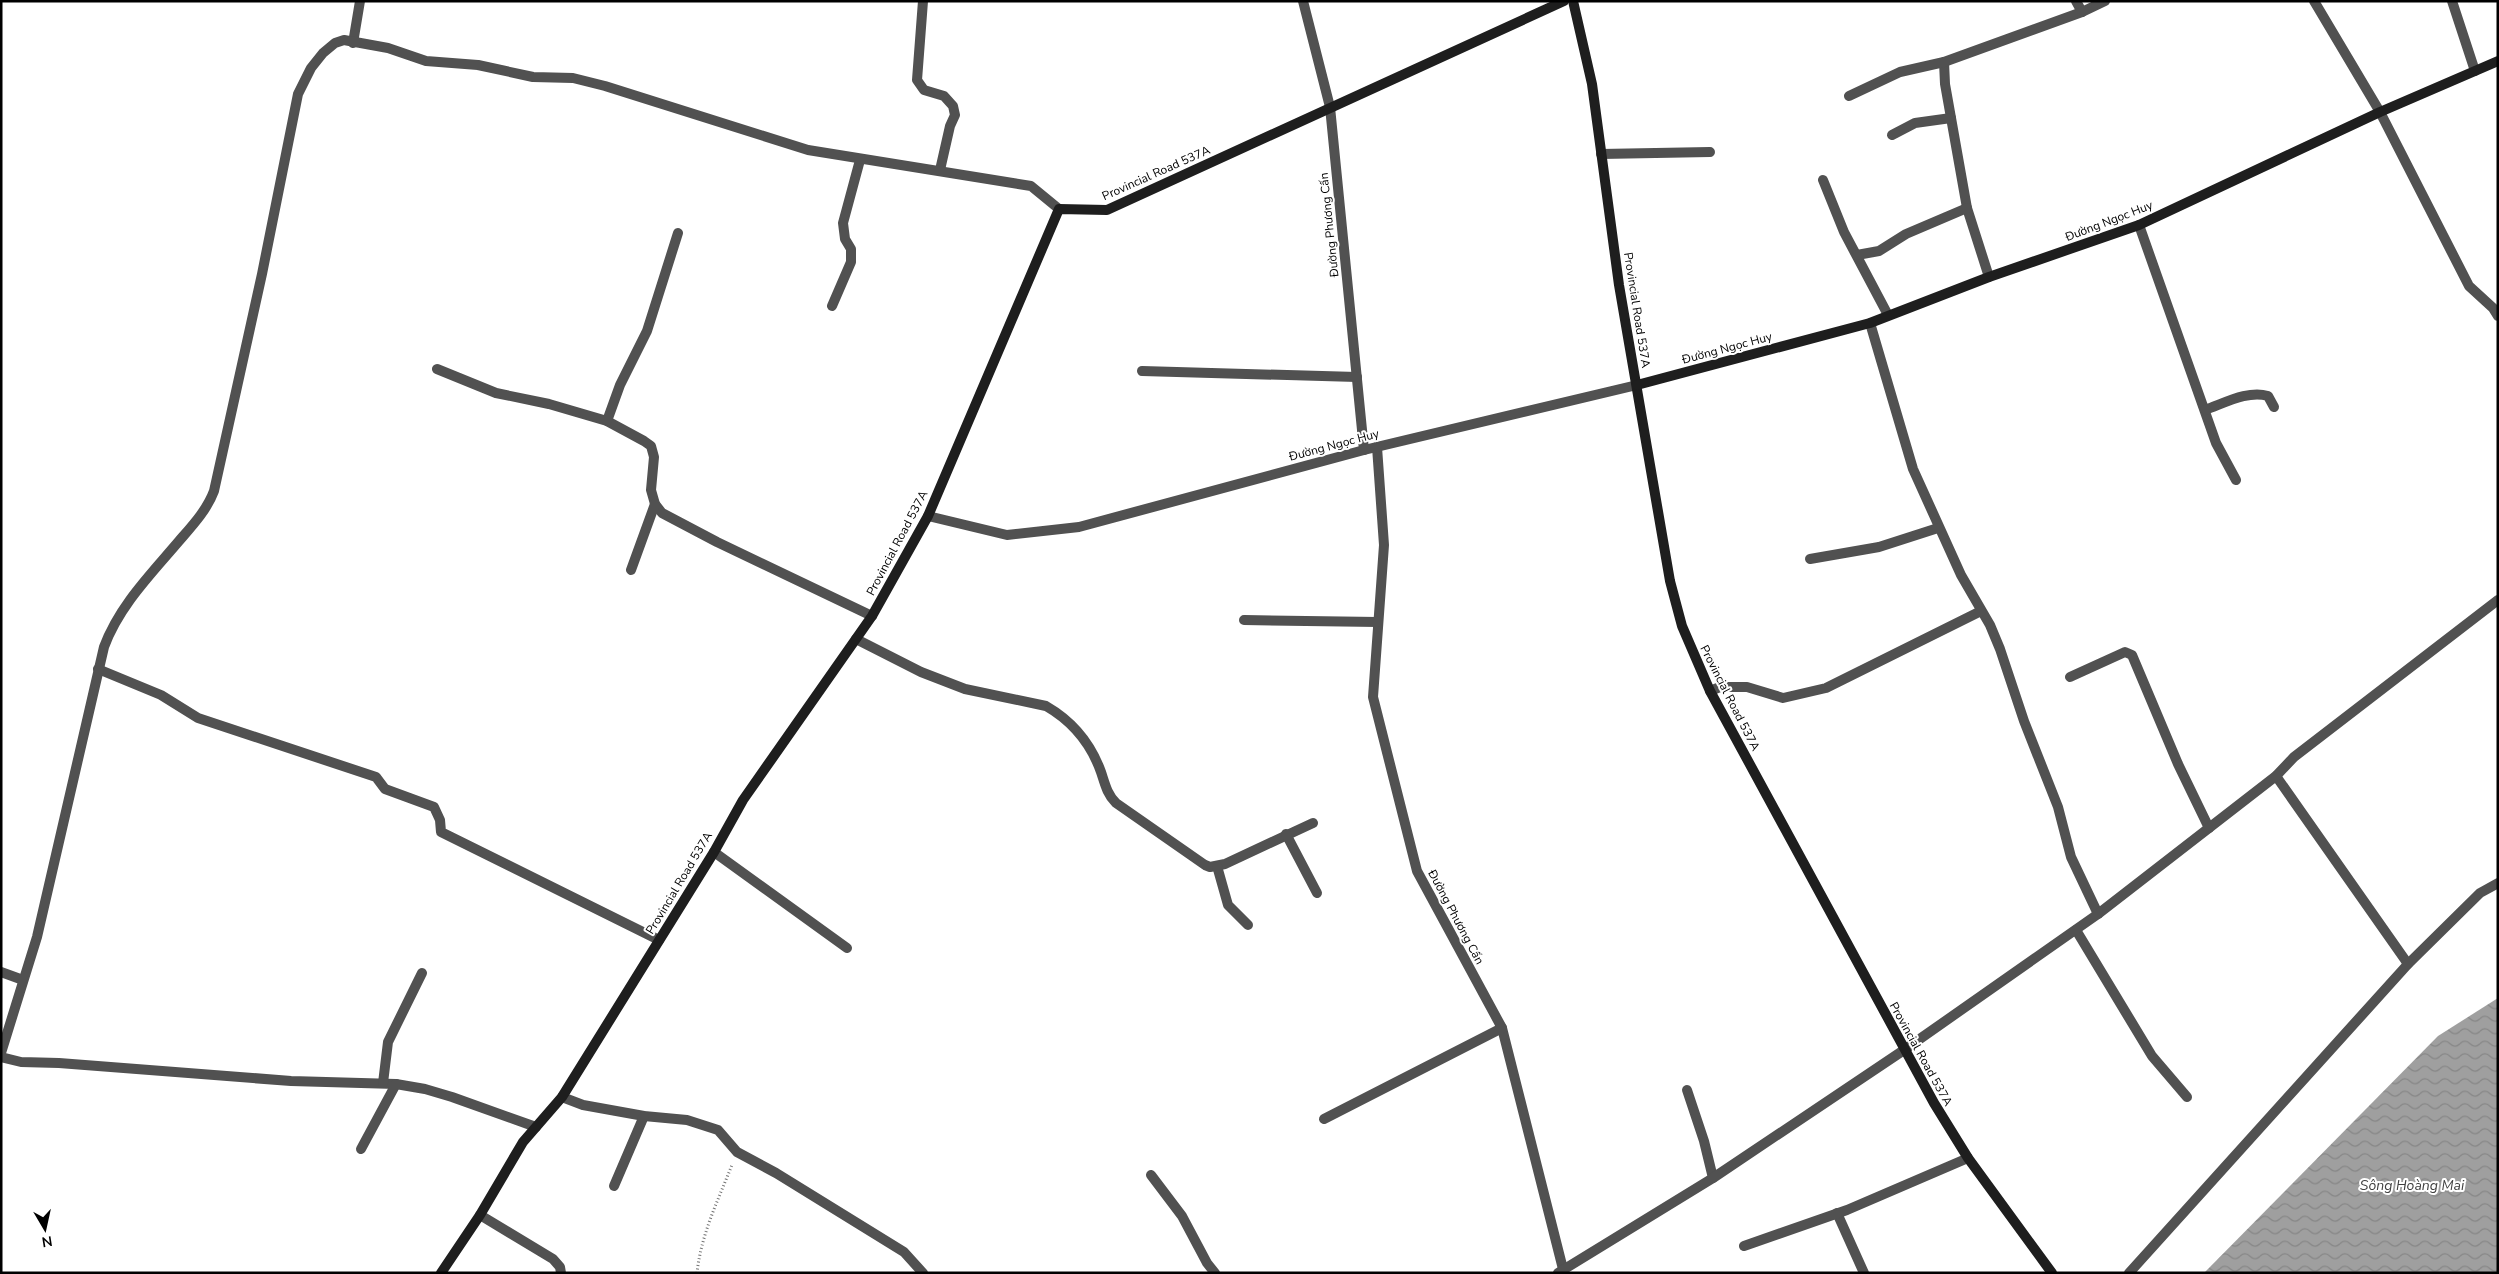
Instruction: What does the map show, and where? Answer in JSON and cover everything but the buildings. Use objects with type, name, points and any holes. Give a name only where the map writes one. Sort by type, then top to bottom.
[{"type":"main road","name":"Provincial Road 537A","points":[[440,1273],[480,1215],[523,1142],[562,1097],[714,852],[743,800],[872,616],[928,516],[1059,209],[1107,210],[1564,1]]},
{"type":"main road","name":"Provincial Road 537A","points":[[1573,1],[1592,84],[1619,285],[1670,581],[1682,626],[1710,691],[1904,1050],[1968,1158],[2052,1273]]},
{"type":"main road","name":"Đường Ngọc Huy","points":[[1637,385],[1870,323],[1989,277],[2140,225],[2380,112],[2498,61]]},
{"type":"street","points":[[353,43],[360,1]]},
{"type":"street","points":[[923,1],[917,80],[924,90],[949,99],[954,106],[955,115],[950,126],[940,170]]},
{"type":"street","name":"Đường Phương Cấn","points":[[1303,1],[1330,107],[1364,450]]},
{"type":"street","points":[[2076,1],[2082,12]]},
{"type":"street","points":[[1849,96],[1900,72],[1944,62],[2082,12],[2105,1]]},
{"type":"street","points":[[2314,1],[2380,112],[2469,286],[2496,310]]},
{"type":"street","points":[[2452,1],[2475,71]]},
{"type":"street","points":[[1,1053],[39,928],[98,669],[108,636],[120,614],[210,503],[223,458],[298,94],[311,68],[323,53],[335,43],[344,40],[388,48],[426,61],[478,65],[520,75],[572,78],[605,86],[808,150],[860,160],[940,170],[1031,186],[1059,209]]},
{"type":"street","points":[[1944,62],[1945,84],[1968,208],[1989,277]]},
{"type":"street","points":[[1892,135],[1916,123],[1951,118]]},
{"type":"street","points":[[1601,154],[1710,152]]},
{"type":"street","points":[[832,306],[851,262],[851,249],[845,239],[843,222],[860,160]]},
{"type":"street","points":[[1823,180],[1844,232],[1858,255],[1888,316]]},
{"type":"street","points":[[1858,255],[1879,251],[1906,234],[1968,208]]},
{"type":"street","points":[[2140,225],[2216,443],[2236,480]]},
{"type":"street","points":[[607,422],[620,385],[647,331],[678,234]]},
{"type":"street","points":[[1870,323],[1913,469],[1938,528],[2000,649],[2024,721],[2058,807],[2071,858],[2098,914]]},
{"type":"street","points":[[437,369],[496,393],[549,404],[607,422],[650,446],[654,456],[651,490],[655,504],[662,513],[716,542],[872,616]]},
{"type":"street","points":[[1142,370],[1357,377]]},
{"type":"street","name":"Đường Ngọc Huy","points":[[928,516],[1007,535],[1079,527],[1364,450],[1637,385]]},
{"type":"street","points":[[2205,410],[2250,394],[2260,393],[2268,396],[2274,407]]},
{"type":"street","name":"Đường Phương Cấn","points":[[1377,447],[1384,545],[1373,697],[1417,872],[1502,1028],[1562,1272]]},
{"type":"street","points":[[631,570],[655,504]]},
{"type":"street","points":[[1810,559],[1879,548],[1938,528]]},
{"type":"street","points":[[1562,1272],[1713,1178],[1904,1050],[2076,930],[2276,776],[2294,757],[2498,600]]},
{"type":"street","points":[[1710,691],[1720,687],[1747,687],[1783,698],[1826,688],[1981,611]]},
{"type":"street","points":[[1244,620],[1378,622]]},
{"type":"street","points":[[856,639],[921,672],[965,689],[1046,706],[1055,711],[1089,744],[1106,789],[1116,803],[1192,857],[1210,867],[1217,866],[1313,823]]},
{"type":"street","points":[[2070,677],[2125,652],[2132,655],[2178,764],[2209,828]]},
{"type":"street","points":[[98,669],[161,695],[198,718],[376,777],[385,789],[434,807],[440,820],[441,832],[659,940]]},
{"type":"street","points":[[2276,776],[2408,964]]},
{"type":"street","points":[[1286,834],[1317,892]]},
{"type":"street","points":[[714,852],[847,948]]},
{"type":"street","points":[[1217,866],[1228,904],[1248,925]]},
{"type":"street","points":[[2129,1273],[2408,964],[2480,893],[2498,883]]},
{"type":"street","points":[[2076,930],[2152,1056],[2187,1097]]},
{"type":"street","points":[[1,972],[23,980]]},
{"type":"street","points":[[383,1083],[388,1042],[422,973]]},
{"type":"street","points":[[1324,1119],[1502,1028]]},
{"type":"street","points":[[1,1057],[20,1062],[69,1063],[291,1081],[396,1084],[452,1097],[536,1127]]},
{"type":"street","points":[[361,1149],[396,1084]]},
{"type":"street","points":[[1687,1090],[1704,1141],[1713,1178]]},
{"type":"street","points":[[562,1097],[583,1105],[644,1116],[687,1120],[718,1130],[737,1152],[776,1173],[898,1247],[921,1267],[923,1273]]},
{"type":"street","points":[[614,1186],[644,1116]]},
{"type":"street","points":[[1744,1246],[1837,1213],[1968,1158]]},
{"type":"street","points":[[1151,1175],[1182,1216],[1212,1270],[1200,1273]]},
{"type":"street","points":[[1837,1213],[1864,1273]]},
{"type":"street","points":[[480,1215],[553,1259],[560,1267],[561,1273]]},
{"type":"path","points":[[698,1273],[699,1253],[737,1152]]},
{"type":"water","name":"Sông Hoàng Mai","points":[[2498,998],[2498,1273],[2204,1273],[2438,1036]]}]
